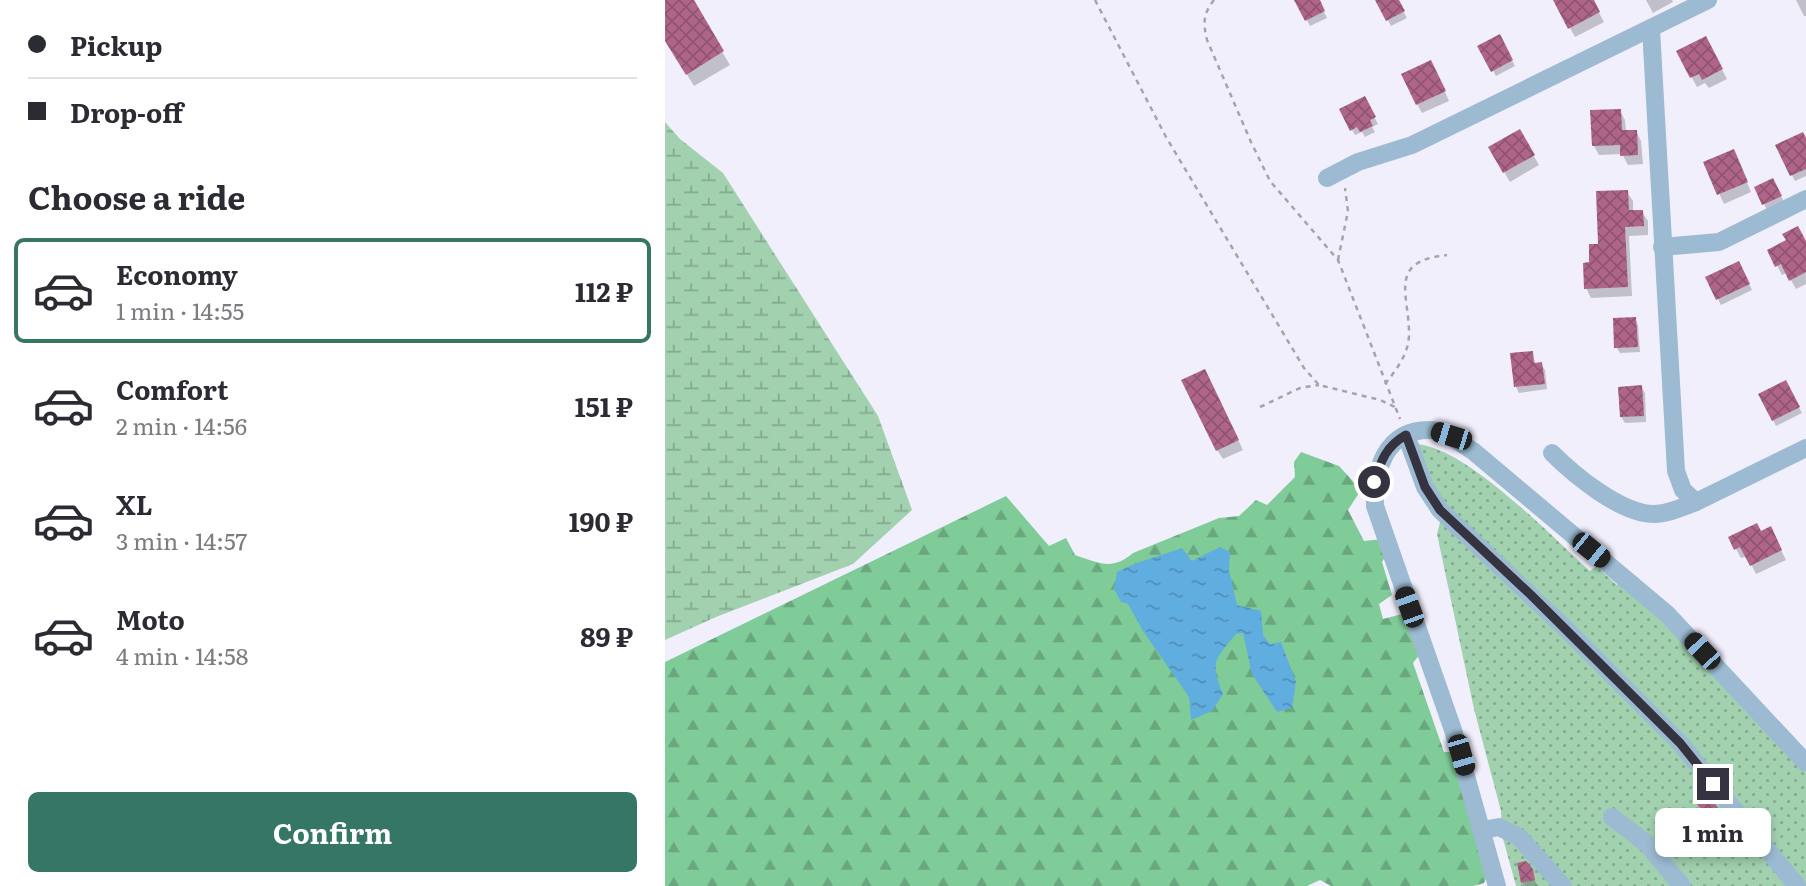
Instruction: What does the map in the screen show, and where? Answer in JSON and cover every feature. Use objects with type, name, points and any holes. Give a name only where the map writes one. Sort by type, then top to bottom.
[{"type":"street","points":[[1332,175],[1358,162],[1412,145],[1708,0]]},
{"type":"street","points":[[1651,29],[1676,471],[1683,490],[1696,502]]},
{"type":"street","points":[[1662,247],[1719,242],[1806,199]]},
{"type":"street","points":[[1497,886],[1453,730],[1375,506],[1374,482],[1384,454],[1406,435],[1429,430],[1451,436],[1473,452],[1667,614],[1806,763]]},
{"type":"street","points":[[1406,435],[1425,487],[1440,510],[1680,743],[1797,886]]},
{"type":"street","points":[[1552,453],[1573,475],[1634,510],[1654,514],[1696,502],[1806,448]]},
{"type":"street","points":[[1612,817],[1646,844],[1682,886]]},
{"type":"street","points":[[1483,831],[1499,827],[1519,837],[1563,886]]},
{"type":"path","points":[[1095,0],[1166,137],[1304,368],[1318,385]]},
{"type":"path","points":[[1214,0],[1206,10],[1203,24],[1207,40],[1251,142],[1270,181],[1338,260],[1406,435]]},
{"type":"path","points":[[1332,175],[1346,190],[1348,211],[1338,260]]},
{"type":"path","points":[[1385,384],[1406,351],[1409,336],[1404,286],[1410,270],[1422,260],[1447,256]]},
{"type":"path","points":[[1260,407],[1300,388],[1318,385],[1380,400],[1395,407]]},
{"type":"green space","points":[[665,122],[680,139],[723,173],[878,416],[912,510],[853,564],[716,617],[665,640]]},
{"type":"green space","points":[[1415,444],[1435,448],[1458,459],[1507,495],[1590,571],[1596,566],[1617,585],[1620,580],[1658,615],[1787,750],[1806,773],[1806,886],[1516,886],[1502,835],[1501,811],[1474,709],[1437,534],[1444,507]]},
{"type":"green space","points":[[1301,452],[1339,466],[1361,490],[1348,510],[1364,541],[1382,539],[1387,554],[1382,562],[1392,595],[1379,604],[1383,619],[1406,613],[1420,654],[1413,663],[1444,752],[1456,752],[1493,864],[1484,883],[1474,886],[1331,886],[1320,880],[1307,886],[665,886],[665,662],[1006,496],[1049,546],[1066,538],[1075,555],[1098,563],[1112,564],[1219,518],[1239,516],[1256,500],[1267,505],[1295,477],[1294,462]]},
{"type":"water","points":[[1220,547],[1230,552],[1229,570],[1237,605],[1261,611],[1263,635],[1270,644],[1281,642],[1296,682],[1292,708],[1277,712],[1252,674],[1243,633],[1236,634],[1216,662],[1216,675],[1223,694],[1212,711],[1191,720],[1189,697],[1143,631],[1128,604],[1121,602],[1114,589],[1117,572],[1133,564],[1182,548],[1192,561]]},
{"type":"building","points":[[665,0],[694,0],[724,51],[686,75],[665,41]]},
{"type":"building","points":[[1294,0],[1320,0],[1325,11],[1305,21]]},
{"type":"building","points":[[1375,0],[1399,0],[1405,11],[1386,21]]},
{"type":"building","points":[[1553,0],[1594,0],[1600,12],[1568,29]]},
{"type":"building","points":[[1500,34],[1513,60],[1491,72],[1477,46]]},
{"type":"building","points":[[1706,36],[1723,69],[1702,80],[1699,74],[1690,78],[1676,51]]},
{"type":"building","points":[[1431,60],[1446,91],[1416,105],[1401,74]]},
{"type":"building","points":[[1365,96],[1376,117],[1370,120],[1373,126],[1360,132],[1357,127],[1350,131],[1339,109]]},
{"type":"building","points":[[1621,109],[1622,130],[1637,130],[1638,155],[1620,156],[1620,145],[1592,146],[1590,110]]},
{"type":"building","points":[[1520,129],[1535,155],[1503,173],[1488,147]]},
{"type":"building","points":[[1803,132],[1806,138],[1806,169],[1790,176],[1775,145]]},
{"type":"building","points":[[1734,149],[1748,182],[1717,195],[1703,162]]},
{"type":"building","points":[[1773,178],[1782,196],[1762,205],[1754,187]]},
{"type":"building","points":[[1628,190],[1629,210],[1643,210],[1644,226],[1625,227],[1628,287],[1584,289],[1583,263],[1589,262],[1589,244],[1598,244],[1596,191]]},
{"type":"building","points":[[1798,226],[1806,241],[1806,272],[1789,281],[1781,264],[1775,267],[1767,250],[1786,240],[1782,234]]},
{"type":"building","points":[[1739,261],[1750,284],[1716,300],[1705,277]]},
{"type":"building","points":[[1636,317],[1638,347],[1614,348],[1613,318]]},
{"type":"building","points":[[1533,351],[1534,363],[1542,362],[1545,384],[1514,387],[1510,353]]},
{"type":"building","points":[[1205,369],[1239,440],[1216,451],[1181,380]]},
{"type":"building","points":[[1786,380],[1800,407],[1772,421],[1758,394]]},
{"type":"building","points":[[1642,385],[1644,416],[1620,417],[1618,387]]},
{"type":"building","points":[[1757,523],[1761,531],[1771,526],[1782,550],[1750,566],[1740,547],[1734,550],[1728,537]]},
{"type":"building","points":[[1707,794],[1724,815],[1713,824],[1696,803]]},
{"type":"building","points":[[1526,861],[1533,869],[1535,880],[1521,883],[1517,863]]},
{"type":"route","points":[[1374,482],[1384,454],[1406,435],[1425,487],[1440,510],[1531,595],[1680,743],[1713,784]]}]
